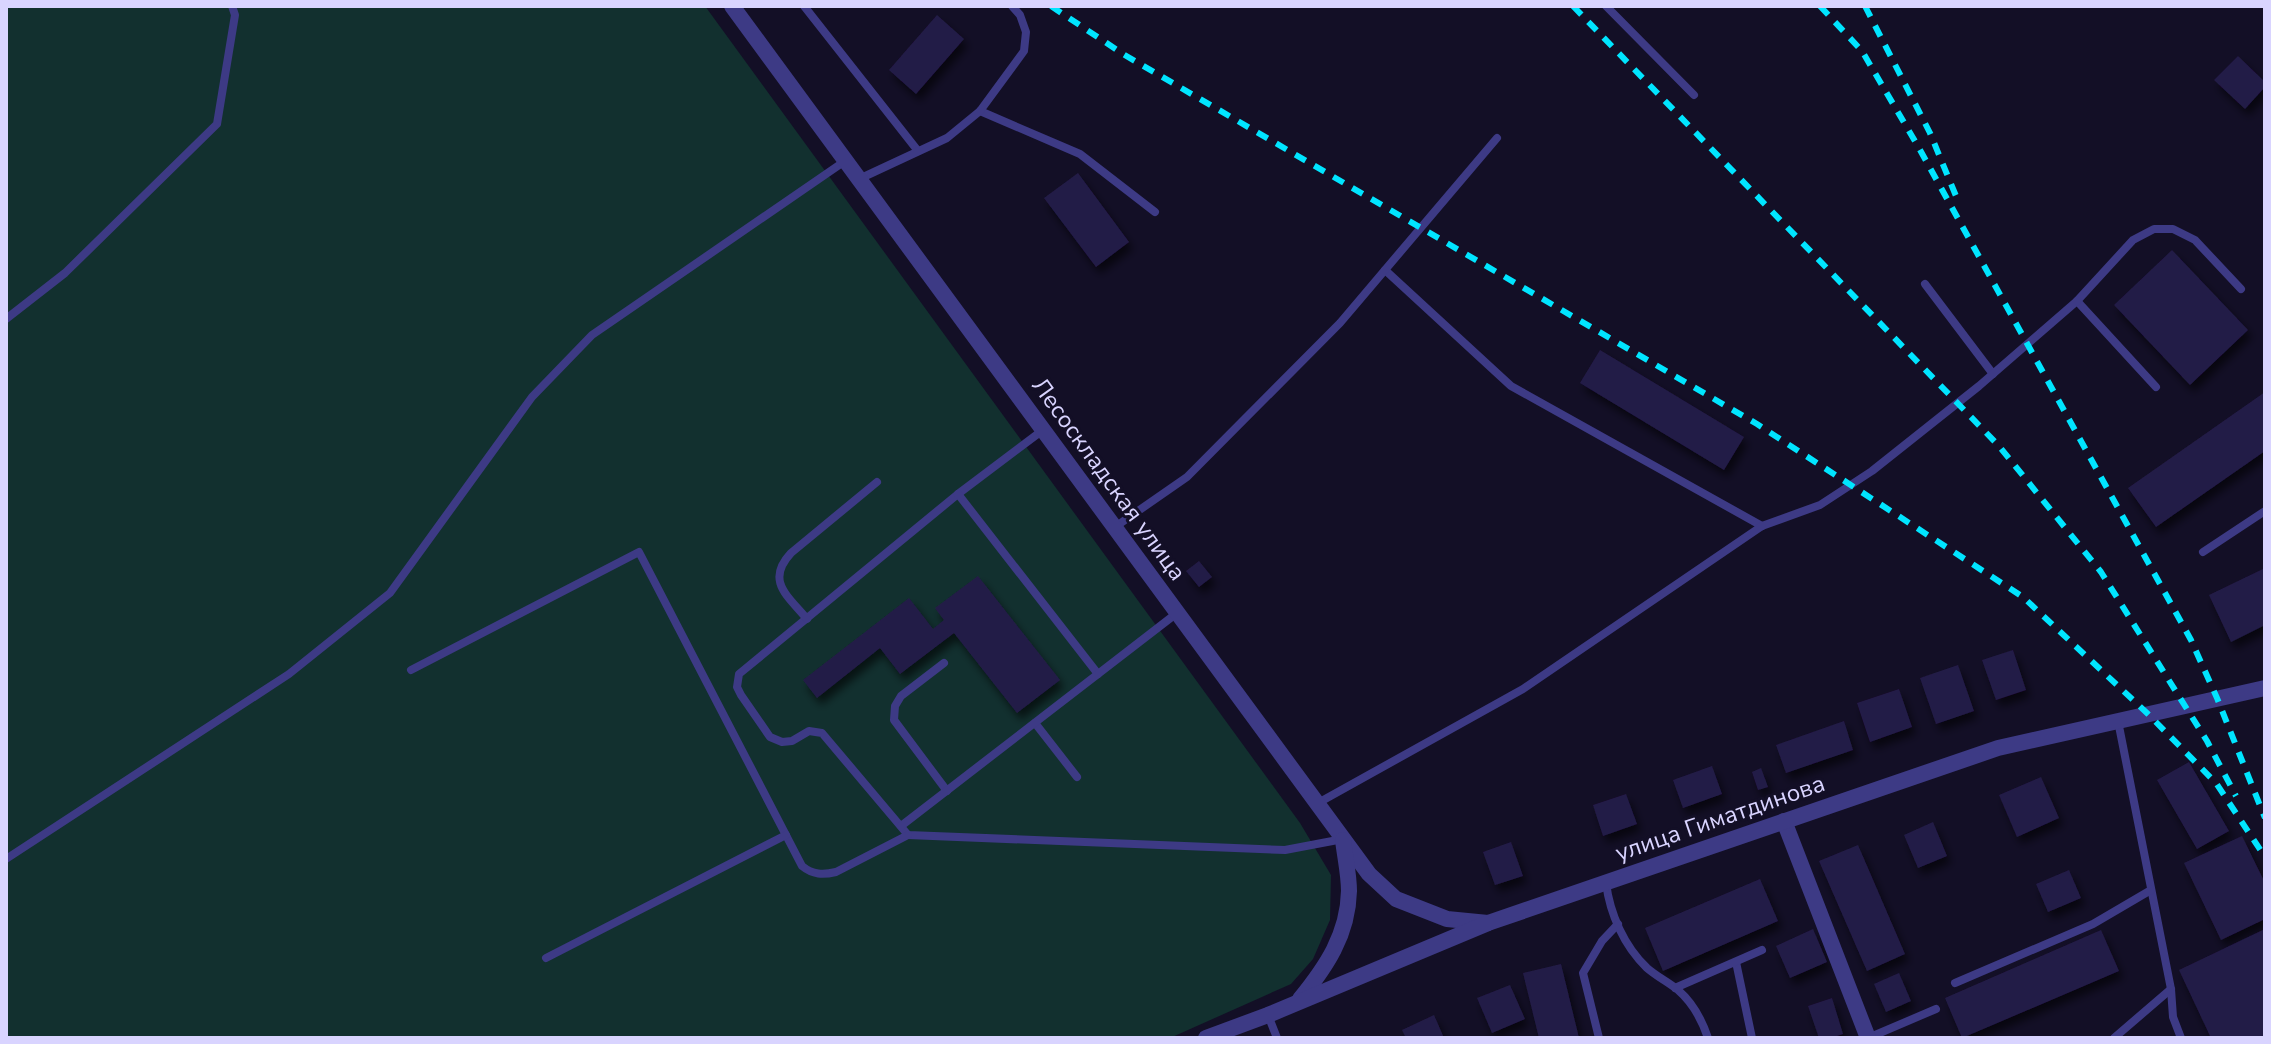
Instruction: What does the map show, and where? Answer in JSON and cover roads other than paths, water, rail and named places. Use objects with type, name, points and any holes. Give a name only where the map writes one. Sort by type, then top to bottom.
[{"type":"street","name":"Лесоскладская улица","points":[[732,6],[1369,874],[1396,899],[1447,919],[1488,923]]},
{"type":"street","name":"улица Гиматдинова","points":[[1206,1038],[1488,923],[1998,748],[2265,688]]},
{"type":"street","points":[[1784,821],[1868,1038]]},
{"type":"street","points":[[1298,1002],[1326,968],[1341,934],[1349,892],[1343,839]]},
{"type":"lane","points":[[6,319],[65,273],[217,124],[235,15],[232,6]]},
{"type":"lane","points":[[804,6],[918,151]]},
{"type":"lane","points":[[859,179],[947,138],[980,111],[1024,51],[1026,32],[1020,15],[1012,6]]},
{"type":"lane","points":[[1606,6],[1694,95]]},
{"type":"lane","points":[[980,111],[1080,154],[1155,212]]},
{"type":"lane","points":[[1115,527],[1187,477],[1340,323],[1497,138]]},
{"type":"lane","points":[[6,859],[289,674],[390,593],[532,397],[592,335],[846,161]]},
{"type":"lane","points":[[1317,803],[1523,689],[1762,526],[1820,505],[1872,471],[1993,374],[2077,301],[2133,240],[2154,229],[2173,229],[2195,240],[2241,289]]},
{"type":"lane","points":[[1385,270],[1511,386],[1762,526]]},
{"type":"lane","points":[[1925,284],[1993,374]]},
{"type":"lane","points":[[2077,301],[2156,387]]},
{"type":"lane","points":[[908,835],[822,733],[809,731],[792,741],[770,737],[737,687],[739,674],[958,494],[1043,430]]},
{"type":"lane","points":[[807,619],[780,586],[778,574],[782,563],[877,482]]},
{"type":"lane","points":[[958,494],[1098,674]]},
{"type":"lane","points":[[2203,552],[2265,511]]},
{"type":"lane","points":[[411,670],[639,552],[802,866],[815,873],[826,875],[836,872],[908,835],[1285,850],[1343,839]]},
{"type":"lane","points":[[901,826],[1177,613]]},
{"type":"lane","points":[[944,663],[901,696],[895,706],[894,720],[947,791]]},
{"type":"lane","points":[[2118,720],[2171,989],[2173,1017],[2181,1038]]},
{"type":"lane","points":[[1035,723],[1077,777]]},
{"type":"lane","points":[[546,958],[786,835]]},
{"type":"lane","points":[[1606,882],[1609,905],[1625,938],[1647,968],[1691,1004],[1708,1038]]},
{"type":"lane","points":[[1955,983],[2093,924],[2151,890]]},
{"type":"lane","points":[[1599,1038],[1583,973],[1602,941],[1618,924]]},
{"type":"lane","points":[[1675,988],[1762,950]]},
{"type":"lane","points":[[1736,962],[1752,1038]]},
{"type":"lane","points":[[2114,1038],[2171,989]]},
{"type":"lane","points":[[1868,1038],[1936,1009]]},
{"type":"lane","points":[[1268,1015],[1277,1038]]},
{"type":"railway","points":[[1051,6],[1123,54],[1757,424],[2023,597],[2148,714],[2216,783],[2265,857]]},
{"type":"railway","points":[[1573,6],[1999,446],[2101,572],[2207,741],[2236,796]]},
{"type":"railway","points":[[1820,6],[1862,51],[1919,148],[2191,640],[2265,818]]},
{"type":"railway","points":[[1865,6],[1930,133],[1956,196]]}]
